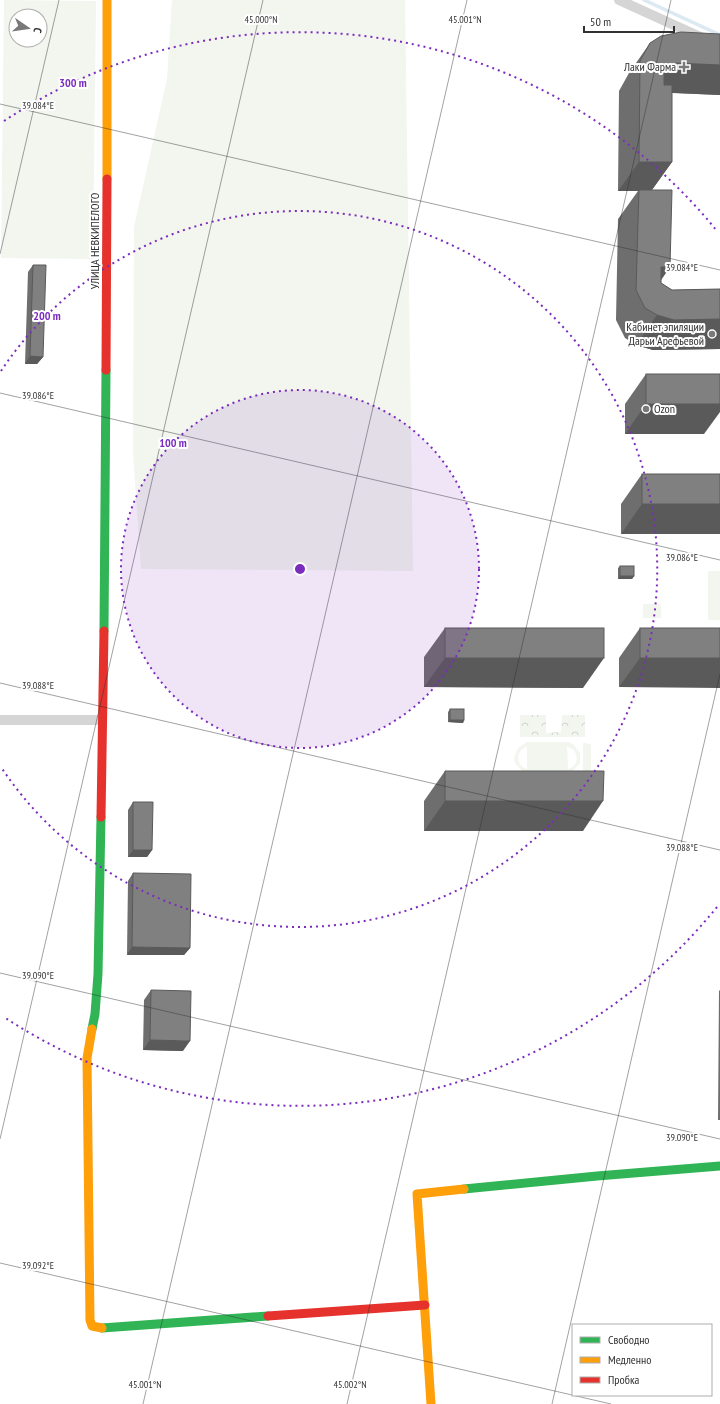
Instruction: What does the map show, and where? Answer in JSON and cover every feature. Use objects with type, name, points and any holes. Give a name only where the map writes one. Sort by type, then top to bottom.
[{"type":"street","name":"УЛИЦА НЕВКИПЕЛОГО","points":[[107,0],[106,483],[98,974],[95,1014],[87,1058],[90,1320],[92,1326],[100,1328],[425,1305]]},
{"type":"street","points":[[619,0],[720,46]]},
{"type":"street","points":[[0,720],[102,720]]},
{"type":"street","points":[[431,1404],[418,1194],[597,1176],[720,1166]]},
{"type":"green space","points":[[4,0],[96,1],[93,259],[1,258]]},
{"type":"green space","points":[[172,0],[405,0],[413,571],[141,569],[133,453],[134,227],[167,79]]},
{"type":"green space","points":[[708,571],[720,571],[720,620],[708,620]]},
{"type":"green space","points":[[643,604],[661,604],[661,618],[643,618]]},
{"type":"green space","points":[[520,715],[546,715],[546,733],[561,732],[562,715],[585,715],[585,737],[520,737]]},
{"type":"green space","points":[[527,742],[568,742],[573,744],[580,753],[580,763],[573,771],[527,773],[522,771],[515,763],[514,758],[518,748]],"holes":[[[527,746],[527,769],[520,764],[518,759],[521,750]],[[567,746],[574,750],[577,759],[575,764],[568,769]]]},
{"type":"green space","points":[[583,743],[591,744],[591,775],[583,775]]},
{"type":"building","points":[[681,32],[720,34],[720,65],[676,63],[664,69],[664,85],[672,85],[672,162],[639,162],[640,61],[650,43],[661,36]]},
{"type":"building","points":[[639,190],[672,190],[670,267],[661,267],[661,283],[672,290],[720,289],[720,319],[674,320],[657,315],[645,308],[636,290]]},
{"type":"building","points":[[33,265],[46,265],[43,357],[30,356]]},
{"type":"building","points":[[646,374],[720,374],[720,404],[646,404]]},
{"type":"building","points":[[642,474],[720,474],[720,504],[642,504]]},
{"type":"building","points":[[620,566],[634,566],[634,576],[620,576]]},
{"type":"building","points":[[445,628],[604,628],[604,658],[445,658]]},
{"type":"building","points":[[640,628],[720,628],[720,658],[640,658]]},
{"type":"building","points":[[450,709],[464,709],[464,720],[450,720]]},
{"type":"building","points":[[445,771],[604,771],[603,801],[445,801]]},
{"type":"building","points":[[133,802],[153,802],[152,850],[133,850]]},
{"type":"building","points":[[133,873],[191,874],[190,948],[132,947]]},
{"type":"building","points":[[151,990],[191,991],[190,1041],[150,1040]]},
{"type":"waterway","points":[[644,0],[720,35]]},
{"type":"traffic: fast","points":[[104,631],[106,370]]},
{"type":"traffic: fast","points":[[92,1029],[95,1014],[98,974],[101,817]]},
{"type":"traffic: fast","points":[[464,1189],[720,1166]]},
{"type":"traffic: fast","points":[[102,1328],[268,1316]]},
{"type":"traffic: slow","points":[[107,0],[107,179]]},
{"type":"traffic: slow","points":[[92,1029],[87,1058],[90,1320],[92,1326],[102,1328]]},
{"type":"traffic: slow","points":[[431,1404],[417,1194],[464,1189]]},
{"type":"traffic: jam","points":[[106,370],[107,179]]},
{"type":"traffic: jam","points":[[101,817],[104,631]]},
{"type":"traffic: jam","points":[[268,1316],[425,1305]]},
{"type":"place","name":"Лаки Фарма","points":[[684,67]]},
{"type":"place","name":"Кабинет эпиляции Дарьи Арефьевой","points":[[712,334]]},
{"type":"place","name":"Ozon","points":[[646,409]]}]
